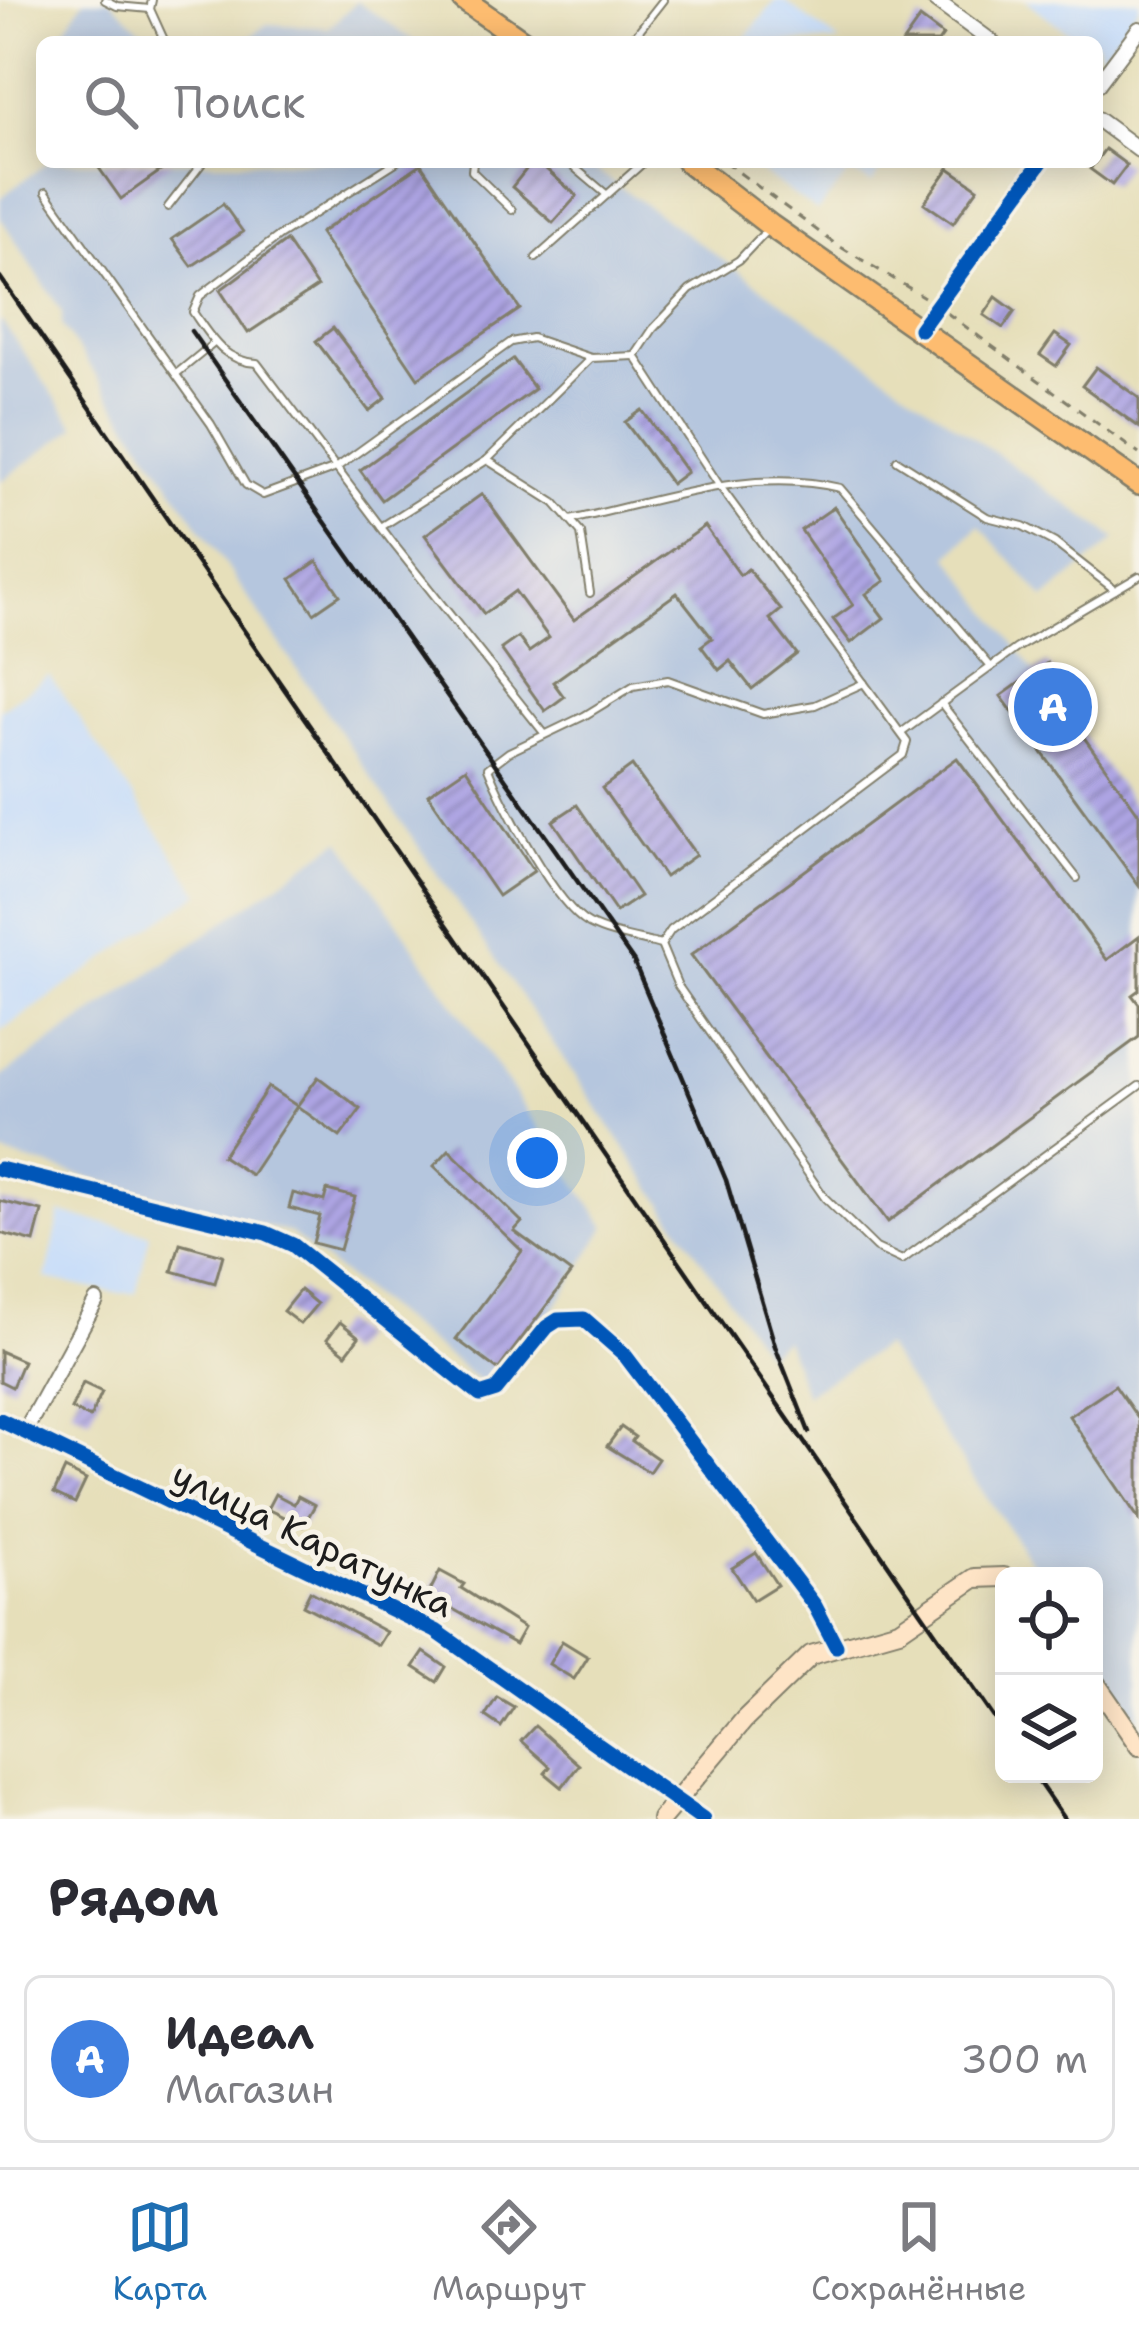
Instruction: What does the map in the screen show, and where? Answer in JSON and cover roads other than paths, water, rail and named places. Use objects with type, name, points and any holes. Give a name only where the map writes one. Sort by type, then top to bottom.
[{"type":"main road","points":[[464,0],[515,36]]},
{"type":"main road","points":[[696,168],[771,226],[1137,481]]},
{"type":"street","points":[[934,0],[984,36]]},
{"type":"street","points":[[1103,77],[1139,29]]},
{"type":"street","points":[[1103,123],[1139,150]]},
{"type":"street","points":[[920,329],[1037,168]]},
{"type":"street","points":[[0,1169],[266,1233],[293,1245],[480,1395],[496,1390],[547,1327],[558,1320],[584,1319],[624,1354],[815,1606],[836,1646]]},
{"type":"street","points":[[25,1431],[96,1301]]},
{"type":"street","name":"улица Каратунка","points":[[0,1420],[436,1631],[703,1819]]},
{"type":"street","points":[[661,1819],[744,1720],[811,1655],[899,1630],[975,1578],[995,1577]]},
{"type":"street","points":[[1103,1694],[1139,1746]]},
{"type":"lane","points":[[105,0],[117,6],[151,4],[163,36]]},
{"type":"lane","points":[[635,36],[663,0]]},
{"type":"lane","points":[[168,207],[198,168]]},
{"type":"lane","points":[[387,168],[279,236],[200,296],[193,312],[214,343],[241,362],[257,363],[544,733]]},
{"type":"lane","points":[[472,168],[512,210]]},
{"type":"lane","points":[[575,168],[606,194]]},
{"type":"lane","points":[[536,258],[637,168]]},
{"type":"lane","points":[[46,192],[211,424],[246,485],[263,495],[336,468],[511,342],[532,338],[592,358],[635,356]]},
{"type":"lane","points":[[635,356],[690,290],[739,260],[771,226]]},
{"type":"lane","points":[[176,374],[214,343]]},
{"type":"lane","points":[[635,356],[719,485],[907,742],[904,755],[671,930],[661,945]]},
{"type":"lane","points":[[381,527],[487,460],[592,358]]},
{"type":"lane","points":[[487,460],[555,503],[581,533],[590,593]]},
{"type":"lane","points":[[897,460],[987,517],[1023,526],[1055,543],[1115,590]]},
{"type":"lane","points":[[570,520],[719,485],[811,481],[840,488],[991,667]]},
{"type":"lane","points":[[901,733],[991,667],[1139,576]]},
{"type":"lane","points":[[661,945],[591,926],[574,913],[503,806],[488,768],[632,686],[668,680],[763,714],[815,705],[863,682]]},
{"type":"lane","points":[[941,704],[1077,878]]},
{"type":"lane","points":[[661,945],[678,986],[825,1198],[876,1248],[902,1260],[1139,1086]]},
{"type":"railway","points":[[0,277],[995,1719]]},
{"type":"railway","points":[[191,331],[634,962],[726,1180],[775,1346],[809,1432]]},
{"type":"railway","points":[[1039,1783],[1064,1819]]},
{"type":"place","name":"Идеал","points":[[1053,707]]}]
